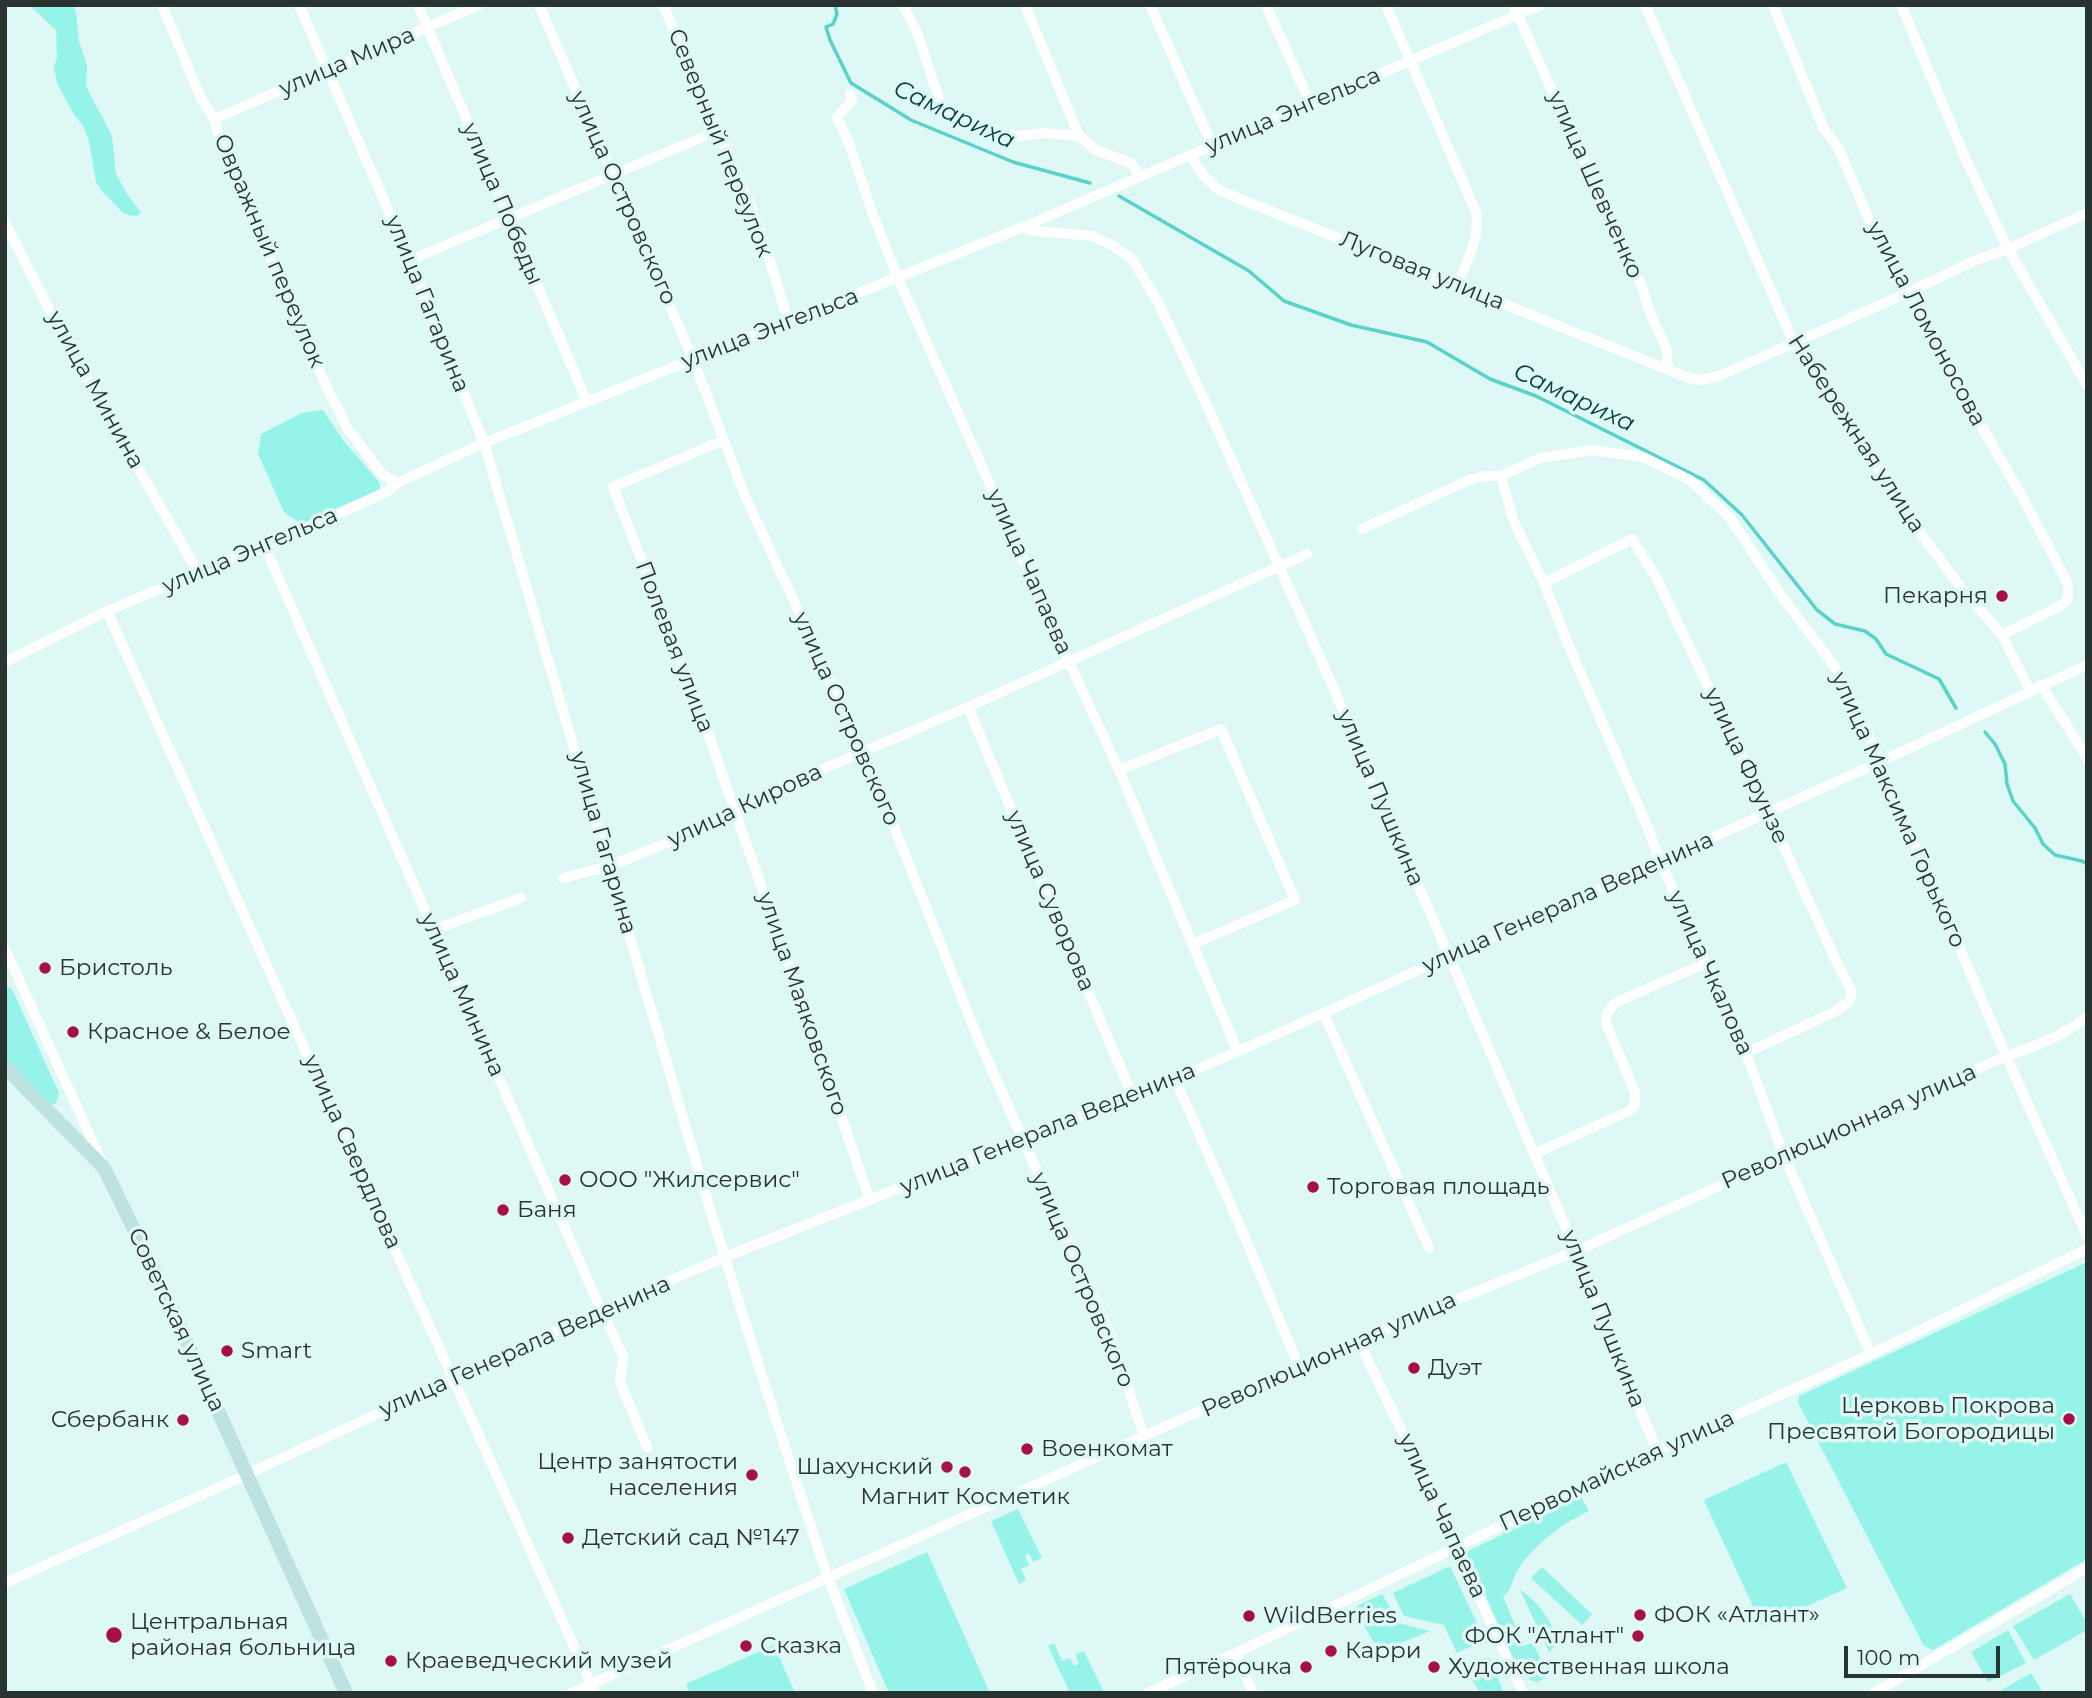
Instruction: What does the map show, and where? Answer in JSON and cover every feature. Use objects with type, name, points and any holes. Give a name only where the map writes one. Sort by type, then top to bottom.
[{"type":"street","name":"Овражный переулок","points":[[162,5],[200,96],[214,119],[223,151],[326,386],[348,429],[382,474],[397,483]]},
{"type":"street","name":"улица Гагарина","points":[[299,5],[410,260],[484,443],[766,1389],[828,1578],[873,1693]]},
{"type":"street","name":"улица Победы","points":[[418,5],[587,402]]},
{"type":"street","name":"улица Мира","points":[[214,119],[479,5]]},
{"type":"street","name":"улица Островского","points":[[538,5],[693,359],[744,496],[884,801],[979,1041],[1109,1332],[1144,1436]]},
{"type":"street","name":"Северный переулок","points":[[663,5],[750,204],[788,321]]},
{"type":"street","points":[[903,5],[917,32],[939,99],[950,120],[1017,136],[1045,133],[1079,136]]},
{"type":"street","points":[[1025,5],[1079,136],[1096,150],[1131,163],[1141,176]]},
{"type":"street","points":[[1150,5],[1212,145]]},
{"type":"street","points":[[1266,5],[1310,103]]},
{"type":"street","points":[[1386,5],[1476,212],[1476,236],[1457,286]]},
{"type":"street","name":"улица Энгельса","points":[[5,662],[107,611],[265,547],[387,492],[397,483],[484,443],[898,278],[1409,61],[1516,10],[1540,5]]},
{"type":"street","name":"Набережная улица","points":[[1645,5],[1794,343],[1921,534],[1962,589],[2002,635],[2030,690]]},
{"type":"street","name":"улица Ломоносова","points":[[1773,5],[1824,129],[1838,147],[1887,262],[2068,584],[2068,599],[2062,605],[2002,635]]},
{"type":"street","points":[[1901,5],[1967,162],[2008,249],[2087,386]]},
{"type":"street","name":"улица Шевченко","points":[[1516,10],[1642,287],[1650,313],[1667,349],[1668,368]]},
{"type":"street","name":"улица Чапаева","points":[[850,94],[852,100],[837,117],[898,278],[1119,770],[1238,1052]]},
{"type":"street","points":[[410,260],[717,131]]},
{"type":"street","name":"Луговая улица","points":[[1190,155],[1203,175],[1220,191],[1668,368]]},
{"type":"street","points":[[1668,368],[1689,378],[1701,380],[1719,376],[2087,213]]},
{"type":"street","name":"улица Минина","points":[[5,223],[71,351],[198,573]]},
{"type":"street","name":"улица Пушкина","points":[[1023,226],[1035,231],[1092,236],[1112,246],[1132,259],[1159,304],[1335,691],[1373,788],[1449,956],[1576,1251],[1657,1451]]},
{"type":"street","name":"Полевая улица","points":[[724,440],[613,487],[734,807]]},
{"type":"street","name":"улица Максима Горького","points":[[1501,476],[1540,458],[1592,450],[1643,457],[1690,480],[1731,519],[1780,594],[1835,667],[1864,725],[2087,1236]]},
{"type":"street","points":[[1362,530],[1469,480],[1485,475],[1501,476]]},
{"type":"street","name":"улица Чкалова","points":[[1501,476],[1514,522],[1544,583],[1660,861],[1746,1053],[1784,1156],[1871,1354]]},
{"type":"street","name":"улица Фрунзе","points":[[1544,583],[1632,539],[1657,579],[1852,990],[1849,1002],[1834,1012],[1746,1053]]},
{"type":"street","name":"улица Минина","points":[[265,547],[623,1356],[620,1382],[647,1447]]},
{"type":"street","name":"улица Кирова","points":[[563,878],[610,866],[708,826],[734,807],[968,707],[1307,554]]},
{"type":"street","name":"улица Свердлова","points":[[107,611],[593,1688]]},
{"type":"street","name":"улица Генерала Веденина","points":[[5,1583],[247,1475],[601,1310],[725,1257],[1238,1052],[1880,762],[2087,665]]},
{"type":"street","points":[[2041,685],[2087,758]]},
{"type":"street","name":"улица Суворова","points":[[968,707],[1132,1095]]},
{"type":"street","points":[[1119,770],[1221,729],[1295,900],[1193,944]]},
{"type":"street","name":"улица Маяковского","points":[[734,807],[870,1200]]},
{"type":"street","points":[[433,930],[521,898]]},
{"type":"street","name":"Советская улица","points":[[5,949],[104,1168],[161,1284],[346,1693]]},
{"type":"street","points":[[1534,1154],[1629,1111],[1635,1105],[1635,1093],[1607,1026],[1605,1018],[1609,1008],[1619,1001],[1706,963]]},
{"type":"street","points":[[1324,1014],[1429,1248]]},
{"type":"street","name":"Революционная улица","points":[[571,1693],[593,1688],[828,1578],[1358,1340],[1576,1251],[2007,1056],[2049,1040],[2074,1028],[2087,1017]]},
{"type":"street","points":[[5,1067],[104,1168]]},
{"type":"street","points":[[1175,1079],[1239,1223],[1298,1367]]},
{"type":"street","name":"Первомайская улица","points":[[1148,1693],[1657,1451],[1871,1354],[2087,1249]]},
{"type":"street","name":"улица Чапаева","points":[[1358,1340],[1523,1693]]},
{"type":"street","points":[[1874,1693],[2087,1568]]},
{"type":"street","points":[[1236,1653],[1253,1693]]},
{"type":"shaded area","points":[[29,5],[73,5],[79,41],[87,65],[86,86],[112,136],[116,174],[141,212],[137,216],[123,213],[96,182],[89,141],[57,83],[54,67],[57,57],[56,30]]},
{"type":"shaded area","points":[[323,410],[343,440],[380,483],[380,489],[301,524],[284,512],[258,454],[261,434],[302,413]]},
{"type":"shaded area","points":[[5,986],[12,989],[59,1093],[56,1103],[51,1105],[5,1060]]},
{"type":"shaded area","points":[[2087,1262],[2087,1559],[1933,1650],[1924,1646],[1798,1403],[1799,1396]]},
{"type":"shaded area","points":[[1786,1462],[1847,1588],[1762,1626],[1704,1500]]},
{"type":"shaded area","points":[[1581,1497],[1589,1511],[1560,1528],[1533,1551],[1519,1568],[1503,1597],[1524,1646],[1532,1643],[1546,1674],[1545,1678],[1538,1682],[1532,1681],[1519,1671],[1466,1552]]},
{"type":"shaded area","points":[[1018,1509],[1042,1558],[1033,1562],[1029,1554],[1025,1555],[1029,1565],[1021,1569],[1026,1580],[1019,1584],[991,1521]]},
{"type":"shaded area","points":[[927,1552],[990,1693],[889,1693],[844,1589]]},
{"type":"shaded area","points":[[1450,1566],[1485,1640],[1457,1653],[1444,1625],[1404,1616],[1393,1593]]},
{"type":"shaded area","points":[[1542,1567],[1592,1614],[1582,1625],[1531,1578]]},
{"type":"shaded area","points":[[1520,1590],[1539,1607],[1560,1643],[1549,1652]]},
{"type":"shaded area","points":[[1382,1594],[1393,1613],[1355,1607]]},
{"type":"shaded area","points":[[2070,1594],[2087,1623],[2087,1630],[2034,1660],[2013,1626]]},
{"type":"shaded area","points":[[1357,1613],[1396,1619],[1398,1623],[1430,1631],[1379,1652]]},
{"type":"shaded area","points":[[2008,1630],[2026,1663],[1988,1682],[1971,1652]]},
{"type":"shaded area","points":[[1054,1643],[1062,1661],[1070,1658],[1074,1666],[1079,1663],[1075,1655],[1084,1651],[1104,1692],[1070,1693],[1048,1646]]},
{"type":"shaded area","points":[[774,1645],[795,1693],[690,1693],[686,1684]]},
{"type":"shaded area","points":[[1483,1658],[1490,1658],[1504,1693],[1481,1693],[1465,1670]]},
{"type":"shaded area","points":[[2031,1673],[2043,1693],[1996,1693]]},
{"type":"waterway","name":"Самариха","points":[[835,5],[837,14],[833,24],[826,27],[851,83],[911,120],[1013,162],[1090,183]]},
{"type":"waterway","name":"Самариха","points":[[1119,196],[1249,271],[1284,301],[1351,325],[1427,342],[1490,379],[1536,396],[1704,480],[1742,515],[1817,610],[1835,624],[1865,631],[1876,639],[1886,654],[1939,679],[1956,708]]},
{"type":"waterway","name":"Самариха","points":[[1985,732],[1995,744],[2005,764],[2007,784],[2013,801],[2035,828],[2043,844],[2055,855],[2087,864]]},
{"type":"place","name":"Пекарня","points":[[2002,596]]},
{"type":"place","name":"Бристоль","points":[[45,968]]},
{"type":"place","name":"Красное & Белое","points":[[73,1032]]},
{"type":"place","name":"ООО \"Жилсервис\"","points":[[565,1180]]},
{"type":"place","name":"Торговая площадь","points":[[1313,1187]]},
{"type":"place","name":"Баня","points":[[503,1210]]},
{"type":"place","name":"Smart","points":[[227,1351]]},
{"type":"place","name":"Дуэт","points":[[1414,1368]]},
{"type":"place","name":"Церковь Покрова Пресвятой Богородицы","points":[[2069,1419]]},
{"type":"place","name":"Сбербанк","points":[[183,1420]]},
{"type":"place","name":"Военкомат","points":[[1027,1449]]},
{"type":"place","name":"Шахунский","points":[[947,1467]]},
{"type":"place","name":"Магнит Косметик","points":[[965,1472]]},
{"type":"place","name":"Центр занятости населения","points":[[752,1475]]},
{"type":"place","name":"Детский сад №147","points":[[568,1538]]},
{"type":"place","name":"ФОК «Атлант»","points":[[1640,1615]]},
{"type":"place","name":"WildBerries","points":[[1249,1616]]},
{"type":"place","name":"Центральная районая больница","points":[[114,1635]]},
{"type":"place","name":"ФОК \"Атлант\"","points":[[1638,1636]]},
{"type":"place","name":"Сказка","points":[[746,1646]]},
{"type":"place","name":"Карри","points":[[1331,1651]]},
{"type":"place","name":"Краеведческий музей","points":[[391,1661]]},
{"type":"place","name":"Пятёрочка","points":[[1306,1667]]},
{"type":"place","name":"Художественная школа","points":[[1434,1667]]}]
